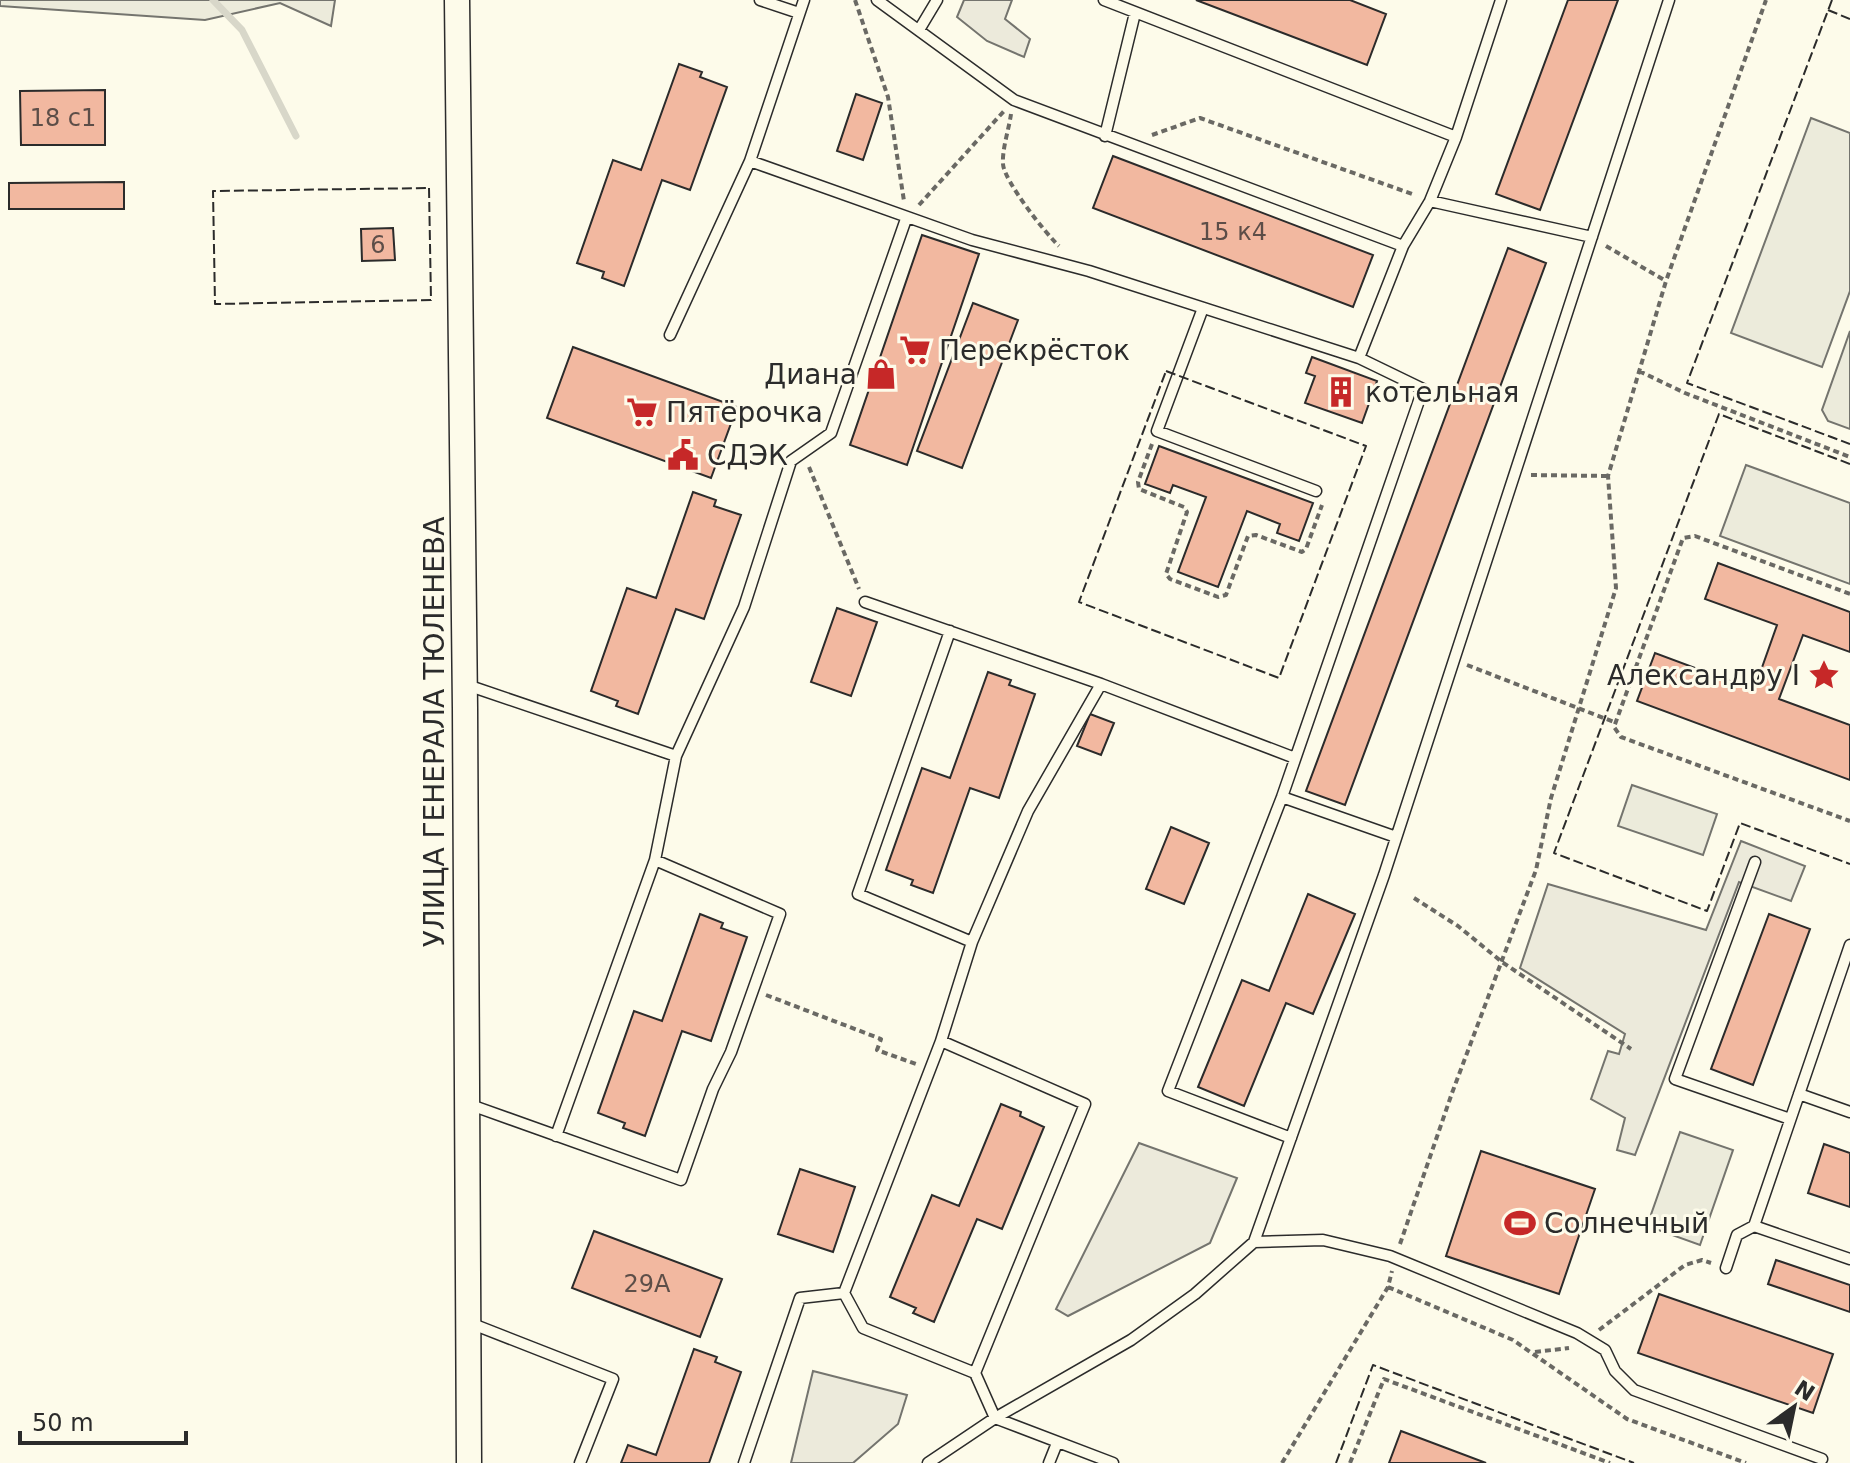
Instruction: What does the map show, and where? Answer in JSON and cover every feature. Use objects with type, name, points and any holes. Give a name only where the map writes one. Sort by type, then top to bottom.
[{"type":"street","name":"УЛИЦА ГЕНЕРАЛА ТЮЛЕНЕВА","points":[[457,0],[469,1463]]},
{"type":"lane","points":[[760,0],[799,13]]},
{"type":"lane","points":[[670,335],[750,161],[804,0]]},
{"type":"lane","points":[[877,0],[1014,100],[1403,246]]},
{"type":"lane","points":[[919,30],[937,0]]},
{"type":"lane","points":[[1104,0],[1456,137]]},
{"type":"lane","points":[[1359,358],[1403,246],[1430,201],[1456,137],[1501,0]]},
{"type":"lane","points":[[928,1463],[995,1418],[1131,1340],[1195,1294],[1254,1242],[1396,837],[1669,0]]},
{"type":"lane","points":[[1105,136],[1135,13]]},
{"type":"lane","points":[[750,161],[906,219],[1089,271],[1359,358],[1423,389],[1282,797],[1168,1091],[1291,1138]]},
{"type":"lane","points":[[1430,201],[1592,237]]},
{"type":"lane","points":[[556,1136],[655,860],[676,756],[744,607],[791,461],[831,433],[906,219]]},
{"type":"lane","points":[[1203,308],[1157,431],[1316,491]]},
{"type":"lane","points":[[865,602],[1101,684],[1295,758]]},
{"type":"lane","points":[[950,631],[858,894],[972,942]]},
{"type":"lane","points":[[465,684],[676,756]]},
{"type":"lane","points":[[1101,684],[1028,811],[972,942],[941,1041],[844,1293],[863,1328],[975,1373],[995,1418],[1113,1463]]},
{"type":"lane","points":[[1282,797],[1396,837]]},
{"type":"lane","points":[[466,1103],[681,1180],[780,914],[655,860]]},
{"type":"lane","points":[[1755,862],[1675,1079],[1790,1119]]},
{"type":"lane","points":[[1726,1268],[1737,1235],[1754,1226],[1850,945]]},
{"type":"lane","points":[[941,1041],[1085,1104],[975,1373]]},
{"type":"lane","points":[[1799,1094],[1850,1112]]},
{"type":"lane","points":[[1754,1226],[1850,1259]]},
{"type":"lane","points":[[1254,1242],[1323,1240],[1395,1258],[1577,1333],[1605,1350],[1615,1371],[1634,1390],[1822,1459]]},
{"type":"lane","points":[[744,1463],[800,1298],[844,1293]]},
{"type":"lane","points":[[468,1322],[613,1379],[580,1463]]},
{"type":"lane","points":[[1049,1463],[1057,1443]]},
{"type":"path","points":[[855,0],[888,97],[906,219]]},
{"type":"path","points":[[1282,1463],[1388,1287],[1395,1258],[1452,1093],[1536,870],[1551,798],[1616,588],[1608,476],[1666,281],[1766,0]]},
{"type":"path","points":[[906,219],[1014,100]]},
{"type":"path","points":[[1014,100],[1003,165],[1020,198],[1049,237],[1089,271]]},
{"type":"path","points":[[1127,144],[1200,118],[1430,201]]},
{"type":"path","points":[[1592,237],[1666,281]]},
{"type":"path","points":[[1639,371],[1685,393],[1850,457]]},
{"type":"path","points":[[1157,431],[1138,486],[1143,492],[1184,507],[1187,512],[1166,574],[1170,579],[1218,597],[1226,595],[1246,540],[1252,534],[1305,551],[1323,503],[1324,497],[1316,491]]},
{"type":"path","points":[[808,466],[865,602]]},
{"type":"path","points":[[1512,475],[1608,476]]},
{"type":"path","points":[[1850,594],[1695,536],[1683,538],[1614,722],[1616,733],[1621,737],[1850,821]]},
{"type":"path","points":[[1452,659],[1614,722]]},
{"type":"path","points":[[1414,898],[1631,1049]]},
{"type":"path","points":[[753,990],[881,1039],[877,1050],[930,1070]]},
{"type":"path","points":[[1532,1353],[1586,1346],[1597,1332],[1685,1265],[1702,1260],[1726,1268]]},
{"type":"path","points":[[1388,1287],[1513,1340],[1627,1419],[1746,1463]]},
{"type":"path","points":[[1350,1463],[1384,1379],[1610,1463]]},
{"type":"shaded area","points":[[0,0],[335,0],[331,26],[280,3],[205,20],[0,6]]},
{"type":"shaded area","points":[[964,0],[1012,0],[1005,19],[1030,39],[1024,57],[987,41],[957,17]]},
{"type":"shaded area","points":[[1811,118],[1850,133],[1850,291],[1822,367],[1731,333]]},
{"type":"shaded area","points":[[1850,331],[1850,429],[1828,421],[1822,410]]},
{"type":"shaded area","points":[[1746,465],[1850,503],[1850,584],[1720,536]]},
{"type":"shaded area","points":[[1632,785],[1717,814],[1703,855],[1618,826]]},
{"type":"shaded area","points":[[1741,841],[1805,866],[1791,901],[1739,882],[1635,1155],[1617,1150],[1625,1118],[1591,1099],[1608,1051],[1619,1054],[1625,1034],[1520,968],[1548,884],[1706,930]]},
{"type":"shaded area","points":[[1680,1132],[1733,1150],[1700,1245],[1647,1226]]},
{"type":"shaded area","points":[[1139,1143],[1237,1178],[1210,1243],[1068,1316],[1056,1309]]},
{"type":"shaded area","points":[[813,1371],[907,1395],[898,1424],[853,1463],[791,1463]]},
{"type":"building","points":[[1196,0],[1350,0],[1386,14],[1367,65]]},
{"type":"building","points":[[1568,0],[1618,0],[1540,210],[1496,194]]},
{"type":"building","points":[[679,64],[702,72],[700,77],[727,87],[690,190],[662,180],[624,286],[602,278],[604,272],[577,263],[613,160],[641,170]]},
{"type":"building","points":[[105,90],[105,145],[21,145],[20,91]]},
{"type":"building","points":[[856,94],[882,103],[863,160],[837,151]]},
{"type":"building","points":[[1113,156],[1373,255],[1353,307],[1093,208]]},
{"type":"building","points":[[124,182],[124,209],[9,209],[9,183]]},
{"type":"building","points":[[393,228],[395,260],[362,261],[361,229]]},
{"type":"building","name":"Перекрёсток","points":[[922,235],[979,254],[907,465],[850,445]]},
{"type":"building","points":[[1508,248],[1546,263],[1345,805],[1306,791]]},
{"type":"building","points":[[973,303],[1018,320],[962,468],[917,451]]},
{"type":"building","name":"Пятёрочка","points":[[573,347],[737,407],[711,478],[547,418]]},
{"type":"building","name":"котельная","points":[[1312,357],[1377,381],[1362,423],[1305,403],[1315,376],[1306,373]]},
{"type":"building","points":[[1159,446],[1313,503],[1299,541],[1277,533],[1280,524],[1247,511],[1218,587],[1178,572],[1206,497],[1173,485],[1170,493],[1145,484]]},
{"type":"building","points":[[693,492],[716,500],[714,506],[741,515],[704,619],[676,609],[638,714],[616,706],[618,701],[591,691],[627,588],[656,598]]},
{"type":"building","points":[[1718,563],[1850,612],[1850,652],[1803,635],[1779,699],[1850,725],[1850,780],[1637,701],[1655,653],[1754,690],[1777,625],[1705,599]]},
{"type":"building","points":[[837,608],[877,622],[851,696],[811,682]]},
{"type":"building","points":[[988,672],[1011,680],[1009,685],[1035,694],[999,798],[970,788],[933,893],[911,885],[913,880],[886,870],[922,768],[950,778]]},
{"type":"building","points":[[1090,714],[1114,723],[1101,755],[1077,746]]},
{"type":"building","points":[[1171,827],[1209,843],[1184,904],[1146,889]]},
{"type":"building","points":[[1308,894],[1355,914],[1313,1014],[1286,1003],[1244,1106],[1198,1087],[1242,980],[1269,991]]},
{"type":"building","points":[[700,914],[723,923],[721,928],[747,937],[711,1041],[682,1031],[645,1136],[623,1128],[625,1123],[598,1113],[634,1011],[662,1021]]},
{"type":"building","points":[[1769,914],[1810,929],[1753,1085],[1711,1069]]},
{"type":"building","points":[[1001,1104],[1044,1127],[1002,1229],[977,1219],[934,1322],[913,1313],[916,1308],[890,1297],[932,1195],[959,1206]]},
{"type":"building","points":[[1824,1144],[1850,1153],[1850,1207],[1808,1193]]},
{"type":"building","name":"Солнечный","points":[[1481,1151],[1595,1189],[1559,1294],[1446,1256]]},
{"type":"building","points":[[800,1169],[855,1187],[833,1252],[778,1234]]},
{"type":"building","points":[[594,1231],[722,1279],[700,1337],[572,1288]]},
{"type":"building","points":[[1776,1260],[1850,1285],[1850,1312],[1768,1284]]},
{"type":"building","points":[[1659,1294],[1833,1354],[1813,1413],[1638,1353]]},
{"type":"building","points":[[694,1349],[717,1357],[715,1362],[741,1372],[709,1463],[621,1463],[628,1445],[656,1455]]},
{"type":"building","points":[[1401,1431],[1486,1463],[1389,1463]]},
{"type":"waterway","points":[[213,0],[242,30],[296,136]]},
{"type":"fence","points":[[1832,0],[1687,383],[1850,444]]},
{"type":"fence","points":[[1828,10],[1850,19]]},
{"type":"fence","points":[[429,188],[431,300],[215,304],[213,191],[429,188]]},
{"type":"fence","points":[[1166,371],[1366,446],[1279,678],[1079,602],[1166,371]]},
{"type":"fence","points":[[1850,464],[1719,414],[1554,853],[1707,911],[1740,823],[1850,864]]},
{"type":"fence","points":[[1336,1463],[1373,1365],[1634,1463]]},
{"type":"place","name":"Перекрёсток","points":[[915,350]]},
{"type":"place","name":"Диана","points":[[881,374]]},
{"type":"place","name":"котельная","points":[[1341,392]]},
{"type":"place","name":"Пятёрочка","points":[[642,412]]},
{"type":"place","name":"СДЭК","points":[[683,455]]},
{"type":"place","name":"Александру I","points":[[1824,675]]},
{"type":"place","name":"Солнечный","points":[[1520,1223]]}]
